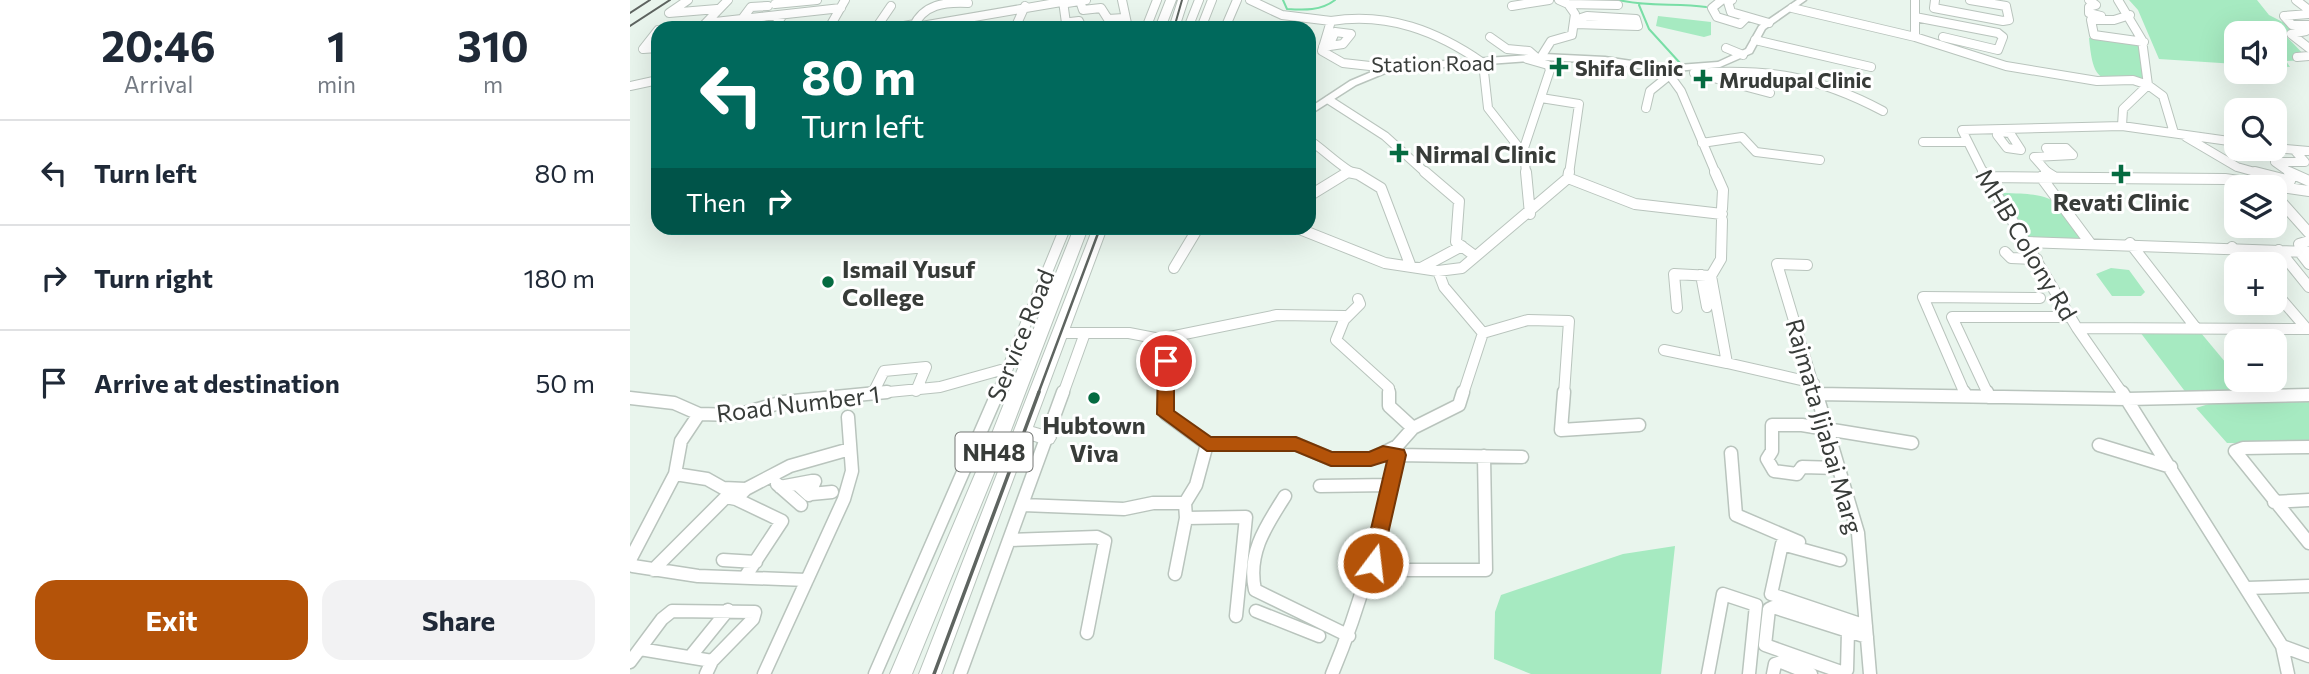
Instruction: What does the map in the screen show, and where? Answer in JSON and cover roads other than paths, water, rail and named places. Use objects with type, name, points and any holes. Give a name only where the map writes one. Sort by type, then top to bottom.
[{"type":"highway","points":[[1176,21],[1183,0]]},
{"type":"highway","points":[[1163,21],[1171,1]]},
{"type":"highway","name":"NH48","points":[[901,674],[996,446],[1078,235]]},
{"type":"highway","name":"NH48","points":[[930,674],[1097,235]]},
{"type":"highway","points":[[1022,430],[1047,438]]},
{"type":"main road","points":[[1743,55],[1769,23],[1801,0]]},
{"type":"main road","name":"Station Road","points":[[1388,68],[1483,63],[1536,53],[1605,60],[1668,72],[1689,71],[1720,64],[1743,55]]},
{"type":"main road","points":[[1316,108],[1353,83],[1388,68]]},
{"type":"street","points":[[688,0],[669,13],[732,21]]},
{"type":"street","points":[[714,19],[727,0]]},
{"type":"street","points":[[669,19],[714,19],[734,0]]},
{"type":"street","points":[[742,21],[751,8],[788,0]]},
{"type":"street","points":[[774,2],[817,0]]},
{"type":"street","points":[[833,21],[845,0]]},
{"type":"street","points":[[944,21],[1023,8],[1062,6],[1080,0],[1083,10],[1101,8],[1108,19],[1124,18]]},
{"type":"street","points":[[1122,0],[1125,21]]},
{"type":"street","points":[[1149,21],[1157,0]]},
{"type":"street","points":[[1191,21],[1199,0]]},
{"type":"street","points":[[1204,21],[1212,0]]},
{"type":"street","points":[[1228,21],[1237,0]]},
{"type":"street","points":[[1250,0],[1260,4],[1272,3],[1289,16],[1331,21],[1354,16],[1378,17],[1453,41],[1483,63],[1488,108],[1524,154]]},
{"type":"street","points":[[1513,6],[1549,0]]},
{"type":"street","points":[[1559,0],[1618,5]]},
{"type":"street","points":[[1722,0],[1712,8],[1717,17],[1741,24],[1746,17]]},
{"type":"street","points":[[1732,0],[1728,2],[1730,12],[1769,23]]},
{"type":"street","points":[[1935,0],[1934,8],[2006,21],[2009,20],[2006,6]]},
{"type":"street","points":[[1970,0],[2006,6]]},
{"type":"street","points":[[1980,0],[2006,6]]},
{"type":"street","points":[[2089,0],[2096,5],[2089,7],[2089,13],[2111,18],[2121,15],[2119,0]]},
{"type":"street","points":[[2119,0],[2144,41],[2148,85]]},
{"type":"street","points":[[2296,0],[2309,12]]},
{"type":"street","points":[[920,13],[944,1],[969,1]]},
{"type":"street","points":[[949,20],[969,1]]},
{"type":"street","points":[[761,21],[774,2]]},
{"type":"street","points":[[1536,53],[1551,41],[1572,36],[1575,14],[1571,2]]},
{"type":"street","points":[[1915,34],[1915,2],[1928,6]]},
{"type":"street","points":[[917,21],[925,4]]},
{"type":"street","points":[[881,21],[891,6]]},
{"type":"street","points":[[763,17],[841,8]]},
{"type":"street","points":[[949,21],[1023,8]]},
{"type":"street","points":[[1018,21],[1023,8]]},
{"type":"street","points":[[1792,8],[1915,34],[2006,66],[2097,81],[2133,80],[2148,85],[2163,96],[2177,133],[2232,165],[2290,181]]},
{"type":"street","points":[[2309,12],[2284,16],[2292,24],[2309,28]]},
{"type":"street","points":[[778,21],[783,15]]},
{"type":"street","points":[[2130,15],[2114,20],[2091,19],[2094,35],[2119,41],[2144,41]]},
{"type":"street","points":[[1587,16],[1636,19],[1638,26],[1575,22],[1587,16]]},
{"type":"street","points":[[1915,17],[1998,33],[2003,37],[1998,50],[1942,37]]},
{"type":"street","points":[[2114,20],[2118,33]]},
{"type":"street","points":[[1326,47],[1332,32],[1331,21]]},
{"type":"street","points":[[2309,28],[2291,34],[2309,48]]},
{"type":"street","points":[[1326,47],[1343,44],[1351,35],[1332,32]]},
{"type":"street","points":[[1915,34],[1930,35]]},
{"type":"street","points":[[1490,37],[1507,48],[1536,53],[1549,65],[1550,70],[1528,131],[1524,154],[1530,214]]},
{"type":"street","points":[[651,39],[643,49],[651,48]]},
{"type":"street","points":[[1755,40],[1871,68]]},
{"type":"street","name":"Station Road","points":[[1326,47],[1322,51],[1331,59],[1388,68]]},
{"type":"street","points":[[1726,48],[1743,55]]},
{"type":"street","points":[[2297,57],[2309,56]]},
{"type":"street","points":[[1689,71],[1770,93]]},
{"type":"street","points":[[1689,71],[1793,73],[1829,85],[1883,111]]},
{"type":"street","points":[[1646,108],[1650,92],[1668,72],[1681,91],[1723,190],[1721,259],[1706,276],[1707,307]]},
{"type":"street","points":[[630,84],[651,80]]},
{"type":"street","points":[[2122,126],[2123,109],[2148,85]]},
{"type":"street","points":[[1315,235],[1385,263],[1438,271],[1462,268],[1530,214],[1568,178],[1580,104],[1541,98]]},
{"type":"street","points":[[1329,100],[1372,126],[1402,150],[1436,185],[1459,201],[1456,242],[1475,256]]},
{"type":"street","name":"MHB Colony Rd","points":[[2224,140],[2122,126],[1995,131],[1966,128],[1962,134],[2074,323],[2127,399],[2283,646]]},
{"type":"street","points":[[1702,143],[1742,137],[1756,152],[1820,160]]},
{"type":"street","points":[[1923,142],[1967,142]]},
{"type":"street","points":[[1316,144],[1330,153],[1348,172],[1358,174],[1381,188],[1416,268]]},
{"type":"street","points":[[2287,150],[2309,151]]},
{"type":"street","points":[[2295,151],[2305,162],[2275,162],[2309,181]]},
{"type":"street","points":[[2052,156],[2034,158],[2042,169],[2054,177]]},
{"type":"street","points":[[1316,193],[1348,172]]},
{"type":"street","points":[[1986,177],[2158,177],[2224,182]]},
{"type":"street","points":[[2041,177],[2090,243]]},
{"type":"street","points":[[1568,178],[1635,204],[1722,215]]},
{"type":"street","points":[[2287,188],[2309,191]]},
{"type":"street","points":[[2287,208],[2309,233]]},
{"type":"street","name":"Service Road","points":[[875,674],[1008,368],[1062,235]]},
{"type":"street","points":[[1174,268],[1194,235]]},
{"type":"street","points":[[2309,241],[2300,244],[2309,264]]},
{"type":"street","points":[[2028,242],[2130,243],[2304,252]]},
{"type":"street","points":[[2130,243],[2196,328]]},
{"type":"street","points":[[1416,268],[1462,246]]},
{"type":"street","points":[[2232,247],[2237,252]]},
{"type":"street","points":[[2280,250],[2309,287]]},
{"type":"street","points":[[2005,252],[2011,258],[2037,259]]},
{"type":"street","name":"Rajmata Jijabai Marg","points":[[1807,265],[1777,264],[1858,533],[1870,674]]},
{"type":"street","points":[[1438,271],[1444,287],[1483,333]]},
{"type":"street","points":[[1677,308],[1674,274],[1706,276]]},
{"type":"street","points":[[1706,276],[1727,363]]},
{"type":"street","points":[[1964,391],[1923,298],[2040,298]]},
{"type":"street","points":[[1358,299],[1360,304],[1345,316],[1338,327],[1336,340],[1389,388],[1389,406],[1413,428]]},
{"type":"street","points":[[2287,305],[2308,329]]},
{"type":"street","points":[[1060,333],[1129,333],[1160,339],[1263,317],[1326,312],[1345,316]]},
{"type":"street","points":[[1987,392],[1952,317],[2196,328],[2308,329]]},
{"type":"street","points":[[1483,333],[1528,320],[1569,321],[1561,430],[1639,425]]},
{"type":"street","points":[[960,674],[1085,333]]},
{"type":"street","points":[[1332,674],[1349,636],[1371,570],[1390,485],[1390,454],[1413,428],[1459,405],[1483,333]]},
{"type":"street","points":[[1160,339],[1166,361],[1166,414],[1207,444],[1296,444],[1331,459],[1371,459],[1390,454],[1522,457]]},
{"type":"street","points":[[1664,350],[1727,363],[1815,389],[1964,391],[2127,399],[2309,395]]},
{"type":"street","points":[[874,390],[886,370],[926,367],[918,387]]},
{"type":"street","name":"Road Number 1","points":[[630,398],[674,403],[699,414],[737,415],[783,402],[918,387],[1008,368]]},
{"type":"street","points":[[699,414],[681,441],[675,474],[663,502],[630,560],[633,566],[689,576],[807,579]]},
{"type":"street","points":[[764,674],[844,499],[852,471],[848,417]]},
{"type":"street","points":[[1839,468],[1802,467],[1797,474],[1777,472],[1769,464],[1772,425],[1802,425],[1912,443]]},
{"type":"street","points":[[1175,574],[1186,518],[1185,503],[1202,470],[1207,444]]},
{"type":"street","points":[[2099,445],[2171,467]]},
{"type":"street","points":[[2309,447],[2235,449],[2274,502],[2309,543]]},
{"type":"street","points":[[736,499],[746,489],[790,466],[850,449]]},
{"type":"street","points":[[1731,453],[1736,515],[1860,569]]},
{"type":"street","points":[[1371,570],[1486,570],[1483,456]]},
{"type":"street","points":[[675,474],[699,477],[723,488],[746,489]]},
{"type":"street","points":[[770,477],[801,505]]},
{"type":"street","points":[[780,487],[815,481],[811,494],[832,492]]},
{"type":"street","points":[[1320,486],[1390,485]]},
{"type":"street","points":[[1284,496],[1255,546],[1251,574],[1255,590],[1319,636]]},
{"type":"street","points":[[653,570],[725,498],[736,499],[782,520],[745,578]]},
{"type":"street","points":[[2274,502],[2309,500]]},
{"type":"street","points":[[1023,505],[1124,509],[1153,503],[1185,503]]},
{"type":"street","points":[[1186,518],[1247,517],[1236,616]]},
{"type":"street","points":[[1010,540],[1097,537],[1105,541],[1087,633]]},
{"type":"street","points":[[1840,560],[1780,545],[1770,594],[1866,631]]},
{"type":"street","points":[[723,560],[756,562]]},
{"type":"street","points":[[2247,588],[2309,586]]},
{"type":"street","points":[[1708,674],[1723,594],[1756,605],[1749,674]]},
{"type":"street","points":[[1848,631],[1847,670],[1844,673],[1765,645],[1771,607],[1848,631],[1866,631]]},
{"type":"street","points":[[690,657],[728,610]]},
{"type":"street","points":[[630,662],[662,619],[672,611],[751,611],[756,615],[709,668],[690,657],[640,649]]},
{"type":"street","points":[[1256,611],[1290,617],[1349,636]]},
{"type":"street","points":[[2283,646],[2309,656]]},
{"type":"street","points":[[2283,646],[2288,674]]},
{"type":"street","points":[[1773,674],[1778,663],[1804,673]]},
{"type":"waterway","points":[[1283,0],[1287,9],[1300,10],[1318,8],[1335,0]]},
{"type":"waterway","points":[[1619,0],[1706,7]]},
{"type":"waterway","points":[[1639,5],[1649,29],[1680,63]]},
{"type":"railway","points":[[630,13],[650,0]]},
{"type":"railway","points":[[630,26],[670,0]]},
{"type":"railway","points":[[1176,21],[1182,0]]},
{"type":"railway","points":[[1038,394],[1097,235]]},
{"type":"railway","points":[[934,674],[1039,392]]},
{"type":"place","name":"Shifa Clinic","points":[[1559,67]]},
{"type":"place","name":"Mrudupal Clinic","points":[[1703,79]]},
{"type":"place","name":"Nirmal Clinic","points":[[1399,153]]},
{"type":"place","name":"Revati Clinic","points":[[2121,174]]},
{"type":"place","name":"Ismail Yusuf College","points":[[828,282]]},
{"type":"place","name":"Hubtown Viva","points":[[1094,398]]}]
